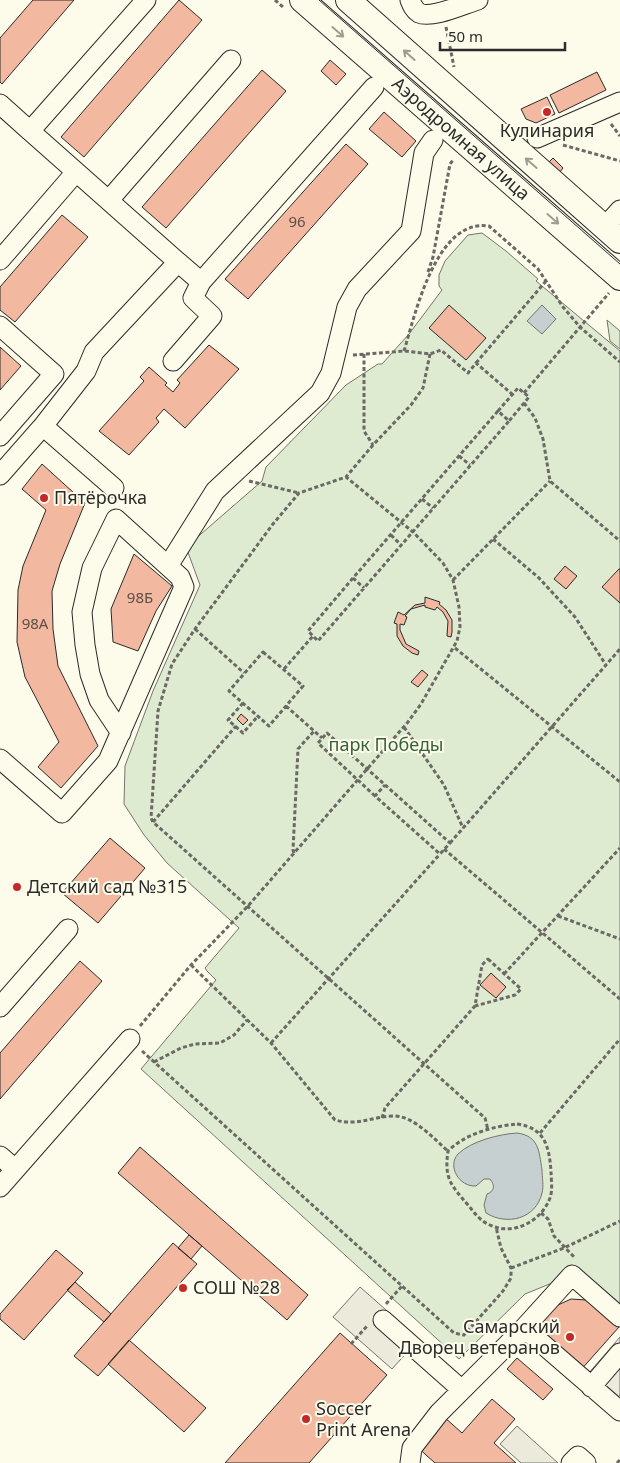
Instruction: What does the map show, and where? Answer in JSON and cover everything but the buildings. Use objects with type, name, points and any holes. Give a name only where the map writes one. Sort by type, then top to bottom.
[{"type":"main road","name":"Аэродромная улица","points":[[302,0],[378,84],[615,286]]},
{"type":"main road","name":"Аэродромная улица","points":[[348,0],[612,234]]},
{"type":"street","points":[[30,131],[146,0]]},
{"type":"street","points":[[410,0],[413,7],[419,13],[428,15],[478,0]]},
{"type":"street","points":[[109,200],[230,60]]},
{"type":"street","points":[[173,361],[212,316],[193,298],[201,282],[378,84]]},
{"type":"street","points":[[537,138],[620,102]]},
{"type":"street","points":[[0,104],[201,282]]},
{"type":"street","points":[[168,566],[215,491],[320,393],[331,373],[348,307],[357,289],[412,231],[424,152],[433,140]]},
{"type":"street","points":[[0,260],[76,172]]},
{"type":"street","points":[[612,234],[620,210]]},
{"type":"street","points":[[0,474],[43,426],[86,372],[94,352],[178,262]]},
{"type":"street","points":[[0,326],[54,374],[0,436]]},
{"type":"street","points":[[43,426],[114,488]]},
{"type":"street","points":[[0,759],[62,813],[108,761],[121,732],[184,586],[180,577],[116,519],[92,568],[82,612],[90,674],[100,700],[121,732]]},
{"type":"street","points":[[0,1006],[68,929]]},
{"type":"street","points":[[0,1187],[130,1039]]},
{"type":"street","points":[[0,1156],[15,1169]]},
{"type":"street","points":[[410,1463],[412,1448],[439,1413],[524,1328],[572,1275],[620,1317]]},
{"type":"street","points":[[383,1320],[462,1390]]},
{"type":"street","points":[[524,1328],[620,1411]]},
{"type":"street","points":[[591,1386],[620,1353]]},
{"type":"street","points":[[571,1463],[578,1456],[586,1463]]},
{"type":"path","points":[[443,12],[454,72]]},
{"type":"path","points":[[537,138],[620,161]]},
{"type":"path","points":[[404,351],[433,257],[450,164],[454,159]]},
{"type":"path","points":[[426,283],[438,256],[450,242],[475,226],[488,226],[538,269],[563,307],[580,327],[620,362]]},
{"type":"path","points":[[334,357],[404,351],[430,354],[441,350],[468,374],[546,281]]},
{"type":"path","points":[[524,393],[615,286]]},
{"type":"path","points":[[364,354],[364,431],[373,445]]},
{"type":"path","points":[[430,354],[423,388],[411,404],[346,477],[300,493],[273,524],[195,629],[172,664],[158,711],[150,818],[485,1118],[488,1130]]},
{"type":"path","points":[[476,363],[512,394]]},
{"type":"path","points":[[518,388],[524,393],[529,397],[413,532],[318,640],[313,636],[308,631],[512,394],[518,388]]},
{"type":"path","points":[[524,403],[535,418],[543,439],[550,480],[620,541]]},
{"type":"path","points":[[498,411],[509,420]]},
{"type":"path","points":[[459,456],[470,465]]},
{"type":"path","points":[[231,477],[300,493]]},
{"type":"path","points":[[346,477],[402,522],[443,563],[453,580],[459,607],[460,628],[454,648],[421,704],[404,728],[248,906],[191,965],[130,1039],[454,1333],[464,1335],[503,1291],[511,1278],[511,1268],[501,1248],[496,1226]]},
{"type":"path","points":[[453,580],[550,480]]},
{"type":"path","points":[[422,499],[433,508]]},
{"type":"path","points":[[390,535],[401,545]]},
{"type":"path","points":[[493,539],[538,578],[575,617],[606,665]]},
{"type":"path","points":[[353,578],[364,588]]},
{"type":"path","points":[[195,629],[244,673]]},
{"type":"path","points":[[284,670],[313,636]]},
{"type":"path","points":[[454,648],[620,782]]},
{"type":"path","points":[[271,1043],[620,649]]},
{"type":"path","points":[[263,652],[303,686],[269,726],[229,691],[244,673],[263,652]]},
{"type":"path","points":[[243,703],[228,720],[243,733],[258,716]]},
{"type":"path","points":[[286,706],[322,738]]},
{"type":"path","points":[[153,822],[236,726]]},
{"type":"path","points":[[404,728],[444,785],[463,828]]},
{"type":"path","points":[[294,853],[298,749],[314,731]]},
{"type":"path","points":[[440,854],[318,743],[322,738],[327,733],[450,843]]},
{"type":"path","points":[[376,796],[385,785]]},
{"type":"path","points":[[504,974],[620,848]]},
{"type":"path","points":[[444,849],[620,999]]},
{"type":"path","points":[[558,916],[620,939]]},
{"type":"path","points":[[382,1118],[385,1108],[475,1006],[482,965],[488,959],[521,989],[515,995],[475,1006]]},
{"type":"path","points":[[191,965],[271,1043],[335,1120],[348,1124],[394,1116],[416,1123],[448,1151]]},
{"type":"path","points":[[154,1062],[181,1048],[195,1044],[220,1042],[234,1035],[247,1020]]},
{"type":"path","points":[[540,1133],[620,1039]]},
{"type":"path","points":[[500,1125],[529,1125],[540,1133],[545,1140],[550,1158],[551,1196],[545,1207],[532,1222],[519,1227],[488,1224],[479,1218],[454,1188],[446,1168],[448,1151],[462,1141],[488,1130],[500,1125]]},
{"type":"path","points":[[511,1268],[564,1248],[620,1221]]},
{"type":"path","points":[[617,1463],[620,1460]]},
{"type":"green space","name":"парк Победы","points":[[482,233],[506,251],[538,279],[536,281],[620,351],[620,1326],[577,1290],[557,1281],[525,1294],[459,1359],[141,1069],[216,980],[205,968],[239,928],[167,863],[144,835],[124,804],[125,766],[153,691],[200,585],[186,547],[262,481],[266,467],[346,385],[378,364],[382,364],[409,334],[442,290],[439,286],[439,275],[445,261],[468,235]]},
{"type":"green space","points":[[607,320],[620,331],[620,349],[610,341]]},
{"type":"shaded area","points":[[542,305],[556,319],[542,334],[527,321]]},
{"type":"shaded area","points":[[517,1133],[530,1137],[537,1145],[542,1170],[543,1190],[539,1202],[534,1209],[520,1218],[503,1219],[486,1213],[484,1205],[487,1194],[493,1188],[493,1183],[490,1179],[484,1179],[476,1186],[464,1183],[456,1175],[454,1164],[458,1154],[470,1145],[494,1137]]},
{"type":"shaded area","points":[[360,1287],[419,1339],[392,1369],[333,1317]]},
{"type":"shaded area","points":[[620,1337],[620,1395],[615,1400],[587,1375]]},
{"type":"shaded area","points":[[517,1426],[558,1463],[521,1463],[500,1444]]},
{"type":"tram line","points":[[319,0],[620,264]]},
{"type":"place","name":"Кулинария","points":[[547,112]]},
{"type":"place","name":"Пятёрочка","points":[[44,498]]},
{"type":"place","name":"Детский сад №315","points":[[17,887]]},
{"type":"place","name":"СОШ №28","points":[[183,1288]]},
{"type":"place","name":"Самарский Дворец ветеранов","points":[[570,1337]]},
{"type":"place","name":"Soccer Print Arena","points":[[306,1419]]}]
